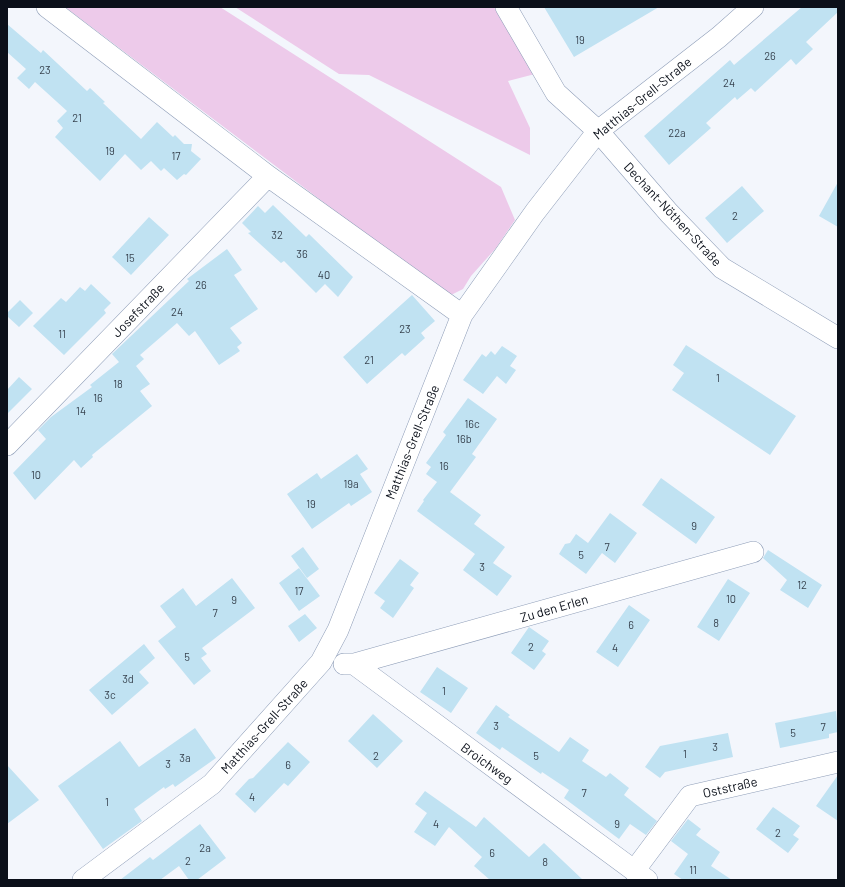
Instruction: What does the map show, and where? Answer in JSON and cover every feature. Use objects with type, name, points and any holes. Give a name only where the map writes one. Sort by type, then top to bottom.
[{"type":"street","points":[[47,7],[268,176],[462,315]]},
{"type":"street","name":"Dechant-Nöthen-Straße","points":[[506,7],[556,93],[598,131],[669,213],[722,268],[838,338]]},
{"type":"street","name":"Matthias-Grell-Straße","points":[[83,880],[212,784],[321,662],[338,630],[462,315],[535,212],[598,131],[719,37],[753,7]]},
{"type":"street","name":"Josefstraße","points":[[7,445],[268,176]]},
{"type":"street","name":"Zu den Erlen","points":[[354,664],[754,552]]},
{"type":"street","points":[[321,662],[354,664]]},
{"type":"street","name":"Broichweg","points":[[354,664],[640,875]]},
{"type":"street","name":"Oststraße","points":[[640,875],[690,796],[838,762]]},
{"type":"shaded area","points":[[65,7],[220,7],[501,187],[515,220],[496,248],[471,276],[463,289],[451,295],[445,294]]},
{"type":"shaded area","points":[[235,7],[494,7],[535,74],[508,81],[530,128],[530,155],[369,75],[339,74]]},
{"type":"building","points":[[544,7],[659,7],[574,57]]},
{"type":"building","points":[[802,7],[838,7],[838,12],[806,42],[813,49],[796,65],[791,59],[755,92],[751,88],[737,100],[735,97],[706,123],[711,128],[669,165],[644,136],[730,60],[734,65]]},
{"type":"building","points":[[7,24],[41,53],[43,50],[87,91],[90,88],[105,102],[103,103],[141,139],[157,122],[173,137],[175,135],[184,144],[192,144],[191,151],[201,159],[186,175],[184,174],[177,180],[164,168],[161,171],[151,161],[141,170],[125,154],[100,181],[55,137],[63,128],[57,121],[67,111],[35,82],[29,89],[17,78],[26,69],[7,52]]},
{"type":"building","points":[[838,182],[838,227],[819,216]]},
{"type":"building","points":[[742,186],[764,211],[727,243],[705,218]]},
{"type":"building","points":[[273,205],[306,237],[309,234],[353,277],[338,297],[325,284],[316,293],[284,261],[281,263],[248,233],[251,232],[242,223],[258,206],[265,213]]},
{"type":"building","points":[[149,217],[169,235],[131,275],[112,257]]},
{"type":"building","points":[[227,249],[242,270],[234,275],[258,309],[230,328],[242,343],[237,347],[240,351],[219,365],[195,331],[189,336],[177,323],[140,355],[144,359],[136,366],[150,384],[140,391],[152,406],[92,455],[93,457],[81,468],[74,460],[35,500],[13,473],[46,439],[38,430],[51,417],[92,387],[90,385],[119,362],[112,354],[189,281],[187,279]]},
{"type":"building","points":[[91,284],[111,303],[104,310],[106,313],[64,355],[33,326],[61,298],[66,302],[80,287],[85,291]]},
{"type":"building","points":[[412,295],[435,321],[421,333],[425,338],[405,356],[402,353],[367,384],[343,357]]},
{"type":"building","points":[[20,300],[33,313],[19,327],[7,316],[7,313]]},
{"type":"building","points":[[686,345],[796,416],[770,455],[672,390],[684,373],[673,365]]},
{"type":"building","points":[[502,346],[517,356],[510,366],[516,370],[506,384],[497,376],[483,394],[463,380],[482,354],[486,357],[491,351],[495,355]]},
{"type":"building","points":[[19,377],[32,389],[7,414],[7,390]]},
{"type":"building","points":[[468,398],[497,419],[472,454],[476,457],[450,492],[481,515],[474,524],[505,547],[493,563],[512,576],[497,596],[463,570],[475,554],[417,511],[424,501],[423,500],[437,482],[426,474],[431,467],[426,463],[446,435],[443,432]]},
{"type":"building","points":[[357,454],[368,469],[360,474],[372,492],[351,506],[349,503],[312,529],[287,494],[317,473],[321,479]]},
{"type":"building","points":[[661,478],[715,517],[696,544],[642,505]]},
{"type":"building","points":[[610,513],[637,533],[615,563],[602,553],[586,574],[559,554],[565,544],[570,543],[576,534],[588,543]]},
{"type":"building","points":[[303,547],[319,569],[307,578],[291,556]]},
{"type":"building","points":[[768,550],[822,585],[808,608],[780,590],[787,580],[763,558]]},
{"type":"building","points":[[400,559],[419,573],[410,585],[414,588],[393,618],[380,608],[385,601],[374,593]]},
{"type":"building","points":[[299,568],[320,596],[299,611],[279,583]]},
{"type":"building","points":[[232,578],[255,608],[202,648],[207,654],[201,658],[211,671],[194,685],[158,641],[176,627],[160,606],[183,588],[196,606]]},
{"type":"building","points":[[728,579],[750,593],[719,641],[697,627]]},
{"type":"building","points":[[629,605],[650,620],[618,667],[596,652]]},
{"type":"building","points":[[305,614],[317,628],[299,642],[288,626]]},
{"type":"building","points":[[529,627],[549,641],[542,651],[546,654],[534,670],[511,653]]},
{"type":"building","points":[[144,644],[155,658],[139,672],[149,683],[112,715],[89,690]]},
{"type":"building","points":[[437,667],[468,688],[451,713],[420,692]]},
{"type":"building","points":[[496,705],[510,715],[508,717],[559,752],[570,737],[589,750],[582,761],[606,777],[610,773],[629,788],[624,795],[657,821],[646,835],[630,824],[619,839],[564,798],[569,790],[542,772],[541,774],[502,747],[500,750],[476,733]]},
{"type":"building","points":[[836,711],[838,732],[829,734],[829,738],[780,748],[775,723]]},
{"type":"building","points":[[373,714],[403,741],[377,768],[348,741]]},
{"type":"building","points":[[195,728],[216,758],[175,787],[173,784],[165,789],[164,787],[134,809],[142,821],[103,849],[58,786],[120,741],[139,767]]},
{"type":"building","points":[[728,733],[733,757],[665,772],[660,778],[645,767],[660,746]]},
{"type":"building","points":[[288,742],[310,762],[288,786],[284,783],[255,813],[235,794]]},
{"type":"building","points":[[7,765],[39,800],[7,824]]},
{"type":"building","points":[[838,775],[838,821],[816,806]]},
{"type":"building","points":[[425,791],[476,827],[484,817],[529,857],[544,843],[583,880],[490,880],[474,866],[482,857],[449,827],[435,846],[414,832],[427,813],[415,804]]},
{"type":"building","points":[[773,807],[800,826],[793,835],[799,839],[788,853],[756,829]]},
{"type":"building","points":[[688,819],[701,829],[696,835],[720,852],[711,866],[732,880],[683,880],[674,874],[688,854],[671,841]]},
{"type":"building","points":[[200,824],[226,858],[197,880],[189,880],[179,866],[160,880],[120,880],[150,857],[153,860]]}]
